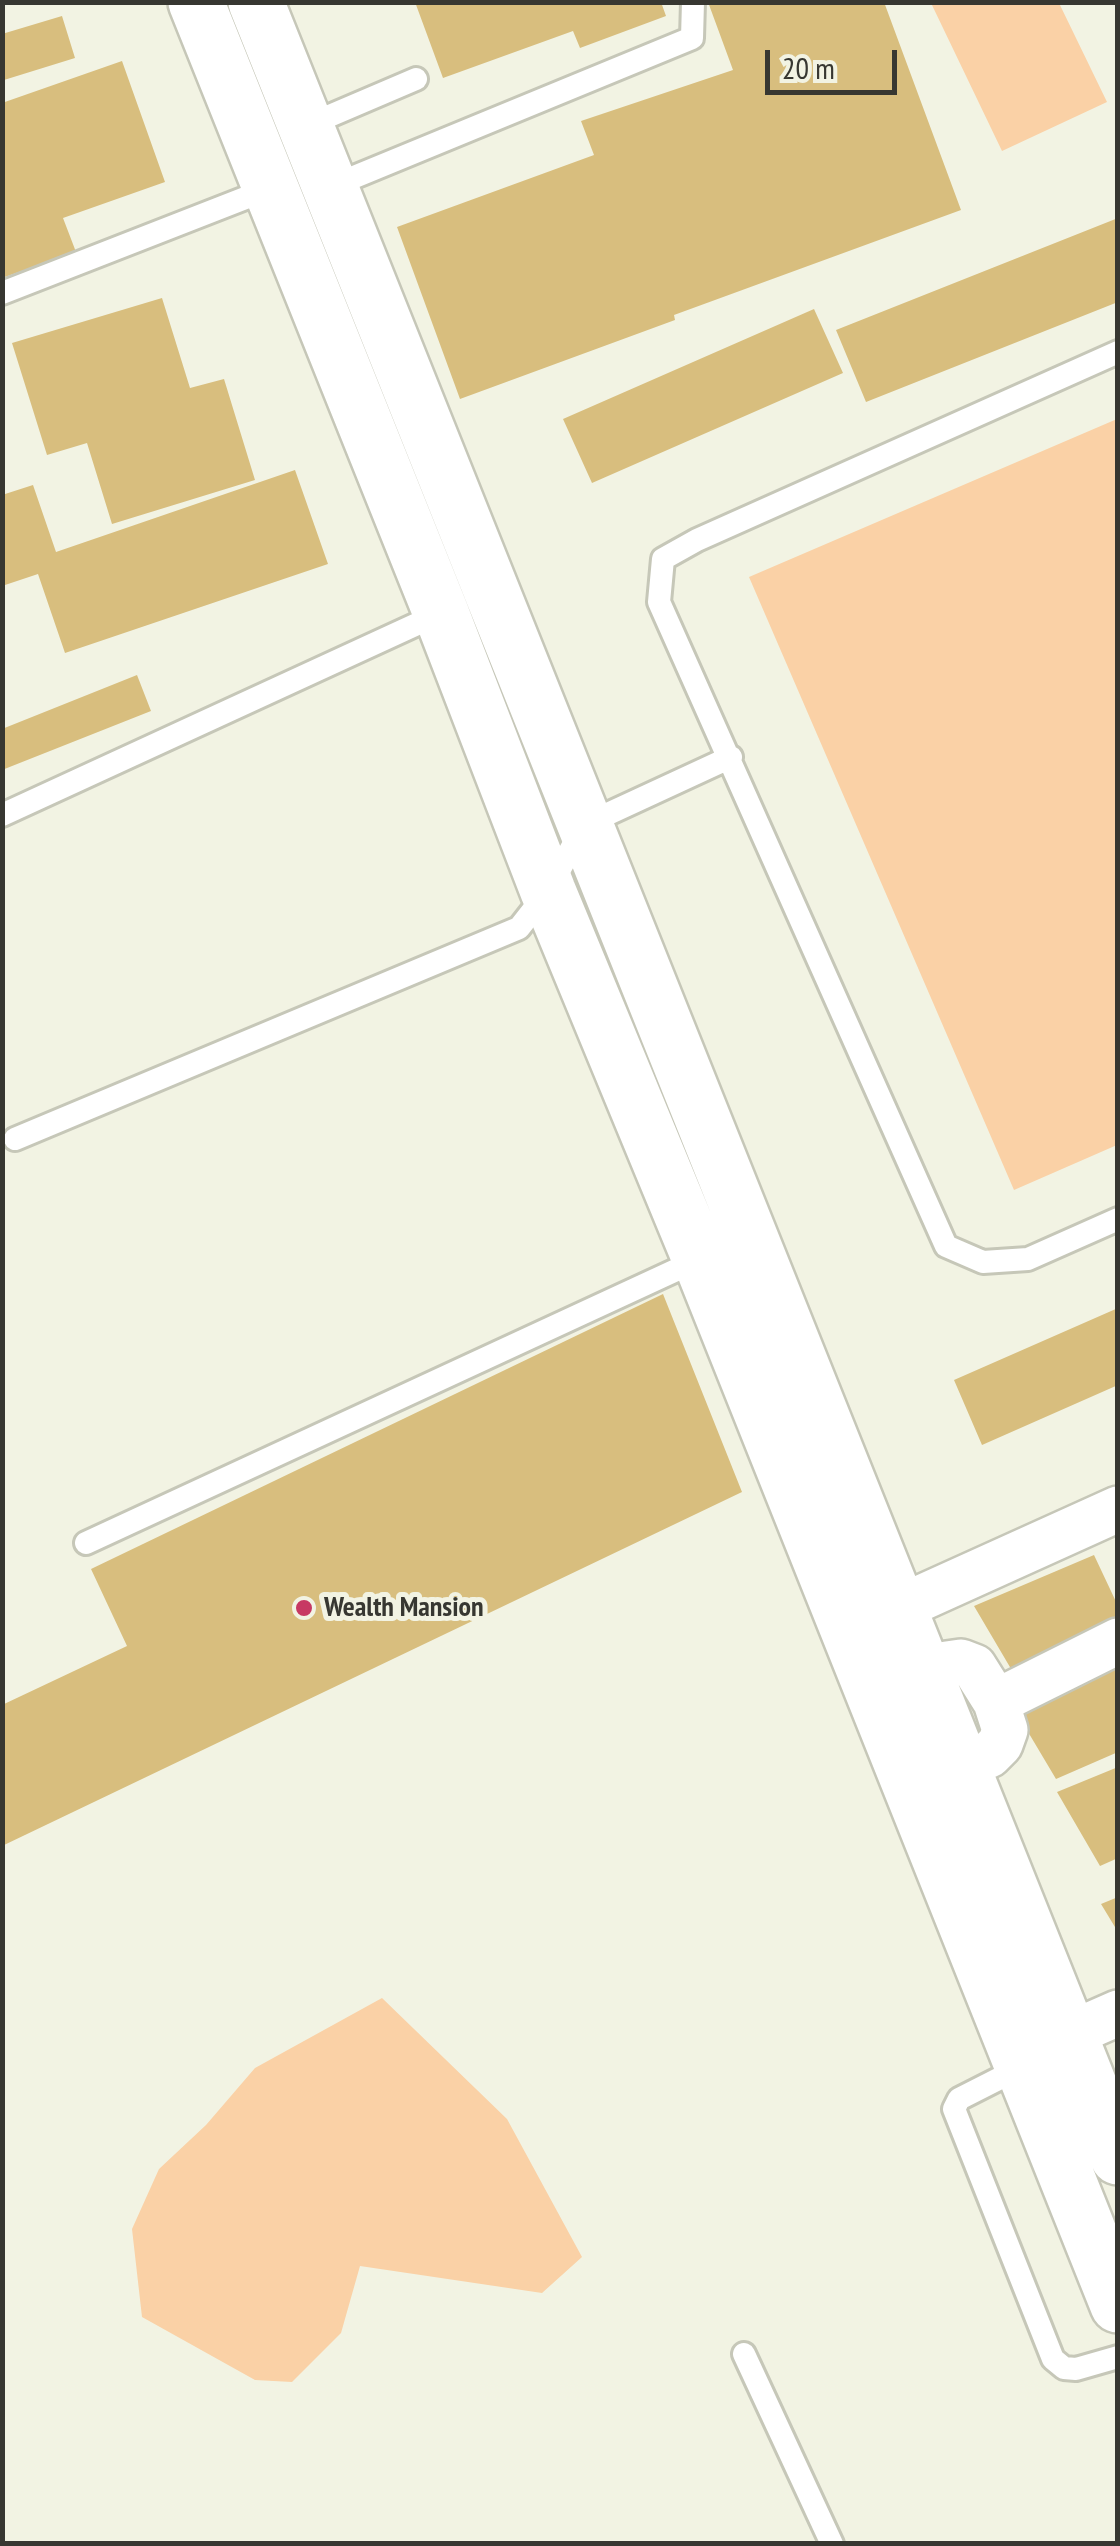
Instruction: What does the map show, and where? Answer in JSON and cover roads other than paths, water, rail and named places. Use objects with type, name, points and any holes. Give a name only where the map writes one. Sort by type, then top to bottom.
[{"type":"street","points":[[196,2],[548,891],[700,1260],[1118,2305]]},
{"type":"street","points":[[256,2],[1118,2157]]},
{"type":"street","points":[[848,1632],[1118,1509]]},
{"type":"street","points":[[996,1702],[1118,1642]]},
{"type":"street","points":[[924,1673],[962,1662],[974,1668],[996,1702],[1004,1730],[1000,1744],[989,1755],[961,1765]]},
{"type":"street","points":[[1068,2035],[1118,2013]]},
{"type":"lane","points":[[330,187],[692,38],[693,2]]},
{"type":"lane","points":[[306,126],[416,79]]},
{"type":"lane","points":[[2,292],[271,188]]},
{"type":"lane","points":[[1118,352],[697,540],[663,559],[659,602],[946,1246],[983,1262],[1028,1260],[1118,1220]]},
{"type":"lane","points":[[2,815],[441,613]]},
{"type":"lane","points":[[14,1138],[519,928],[548,891],[584,825],[731,757]]},
{"type":"lane","points":[[86,1543],[700,1260]]},
{"type":"lane","points":[[1022,2067],[958,2099],[954,2109],[958,2122],[1053,2359],[1064,2368],[1076,2369],[1118,2356]]},
{"type":"lane","points":[[744,2354],[832,2544]]},
{"type":"place","name":"Wealth Mansion","points":[[304,1608]]}]
